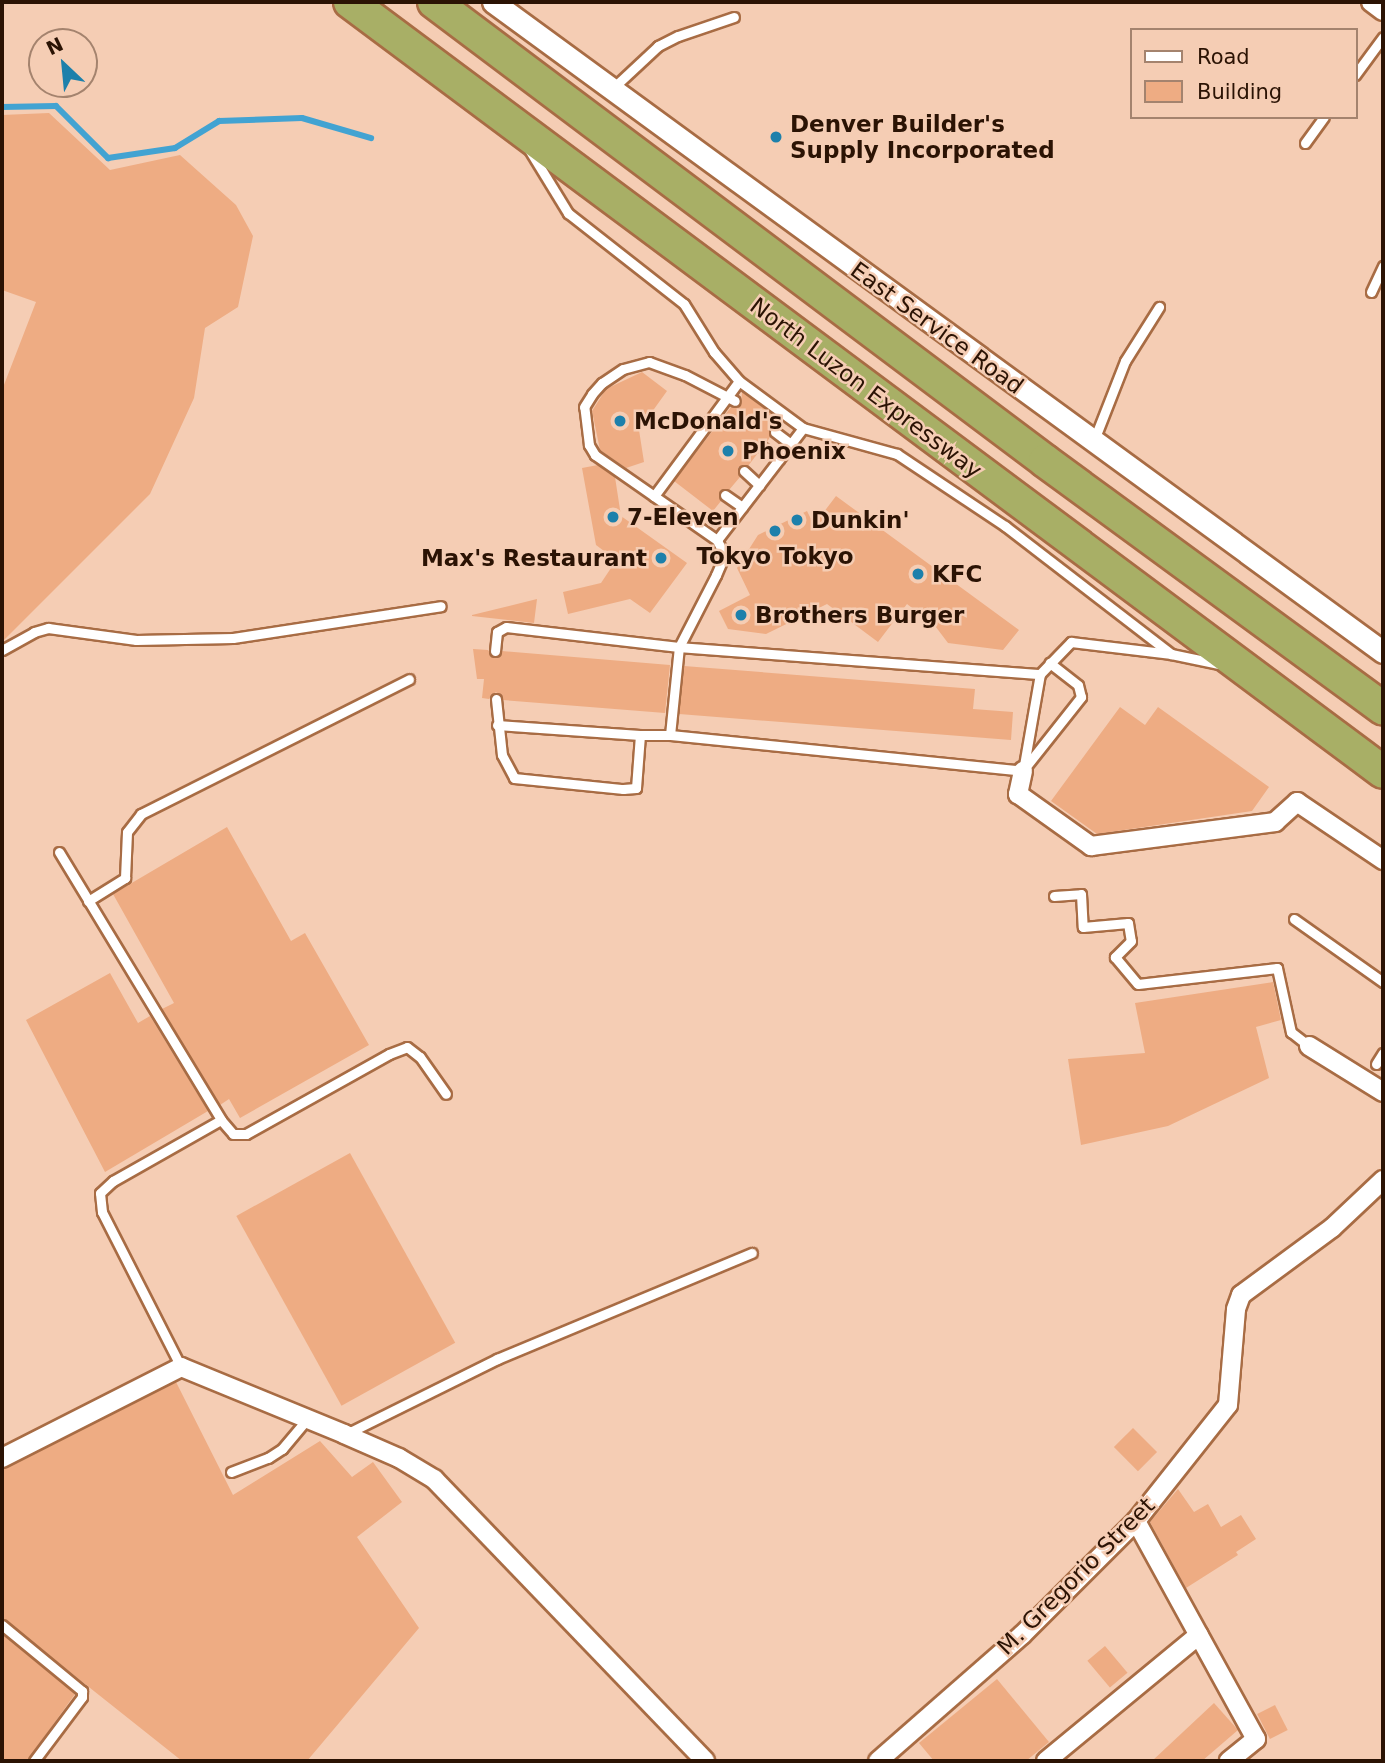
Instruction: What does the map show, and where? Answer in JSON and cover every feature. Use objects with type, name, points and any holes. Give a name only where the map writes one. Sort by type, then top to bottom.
[{"type":"highway","name":"North Luzon Expressway","points":[[350,2],[516,129],[1383,772]]},
{"type":"highway","points":[[435,2],[1045,461],[1383,708]]},
{"type":"street","name":"East Service Road","points":[[493,2],[1093,443],[1383,652]]},
{"type":"street","points":[[1371,2],[1383,11]]},
{"type":"street","points":[[1023,771],[1018,794],[1091,846],[1275,822],[1297,802],[1383,860]]},
{"type":"street","points":[[1309,1046],[1383,1092]]},
{"type":"street","name":"M. Gregorio Street","points":[[878,1761],[897,1754],[1136,1521],[1228,1405],[1236,1309],[1241,1295],[1332,1228],[1383,1180]]},
{"type":"street","points":[[2,1458],[181,1367],[344,1434],[399,1458],[434,1479],[705,1761]]},
{"type":"street","points":[[1136,1521],[1256,1739],[1229,1761]]},
{"type":"street","points":[[1046,1761],[1199,1635]]},
{"type":"lane","points":[[612,89],[658,46],[678,36],[734,18]]},
{"type":"lane","points":[[1357,72],[1383,37]]},
{"type":"lane","points":[[1305,143],[1323,119]]},
{"type":"lane","points":[[516,129],[568,213],[684,303],[714,352],[739,381],[803,428],[897,454],[1005,526],[1171,654]]},
{"type":"lane","points":[[1371,292],[1383,266]]},
{"type":"lane","points":[[1093,443],[1125,362],[1160,307]]},
{"type":"lane","points":[[670,735],[679,647],[722,561],[717,540],[594,455],[586,431],[584,407],[602,383],[623,369],[649,362],[685,375],[731,399]]},
{"type":"lane","points":[[654,496],[719,416],[739,381]]},
{"type":"lane","points":[[717,540],[803,428]]},
{"type":"lane","points":[[775,432],[791,444]]},
{"type":"lane","points":[[762,447],[779,459]]},
{"type":"lane","points":[[744,471],[759,485]]},
{"type":"lane","points":[[725,495],[742,507]]},
{"type":"lane","points":[[2,650],[34,632],[48,628],[136,639],[233,638],[441,606]]},
{"type":"lane","points":[[495,651],[497,632],[506,627],[679,647],[1040,674]]},
{"type":"lane","points":[[1023,771],[1040,674],[1071,642],[1171,654],[1244,668]]},
{"type":"lane","points":[[1023,771],[1081,697],[1078,685],[1050,663]]},
{"type":"lane","points":[[88,901],[125,878],[127,832],[141,814],[410,679]]},
{"type":"lane","points":[[496,699],[502,755],[513,778],[636,788],[640,735]]},
{"type":"lane","points":[[497,725],[670,735],[1023,771]]},
{"type":"lane","points":[[59,852],[221,1120],[233,1134],[246,1133],[389,1054],[407,1047],[420,1057],[446,1094]]},
{"type":"lane","points":[[1054,896],[1081,894],[1083,927],[1128,923],[1131,942],[1115,957],[1138,984],[1277,968],[1291,1032],[1309,1046]]},
{"type":"lane","points":[[1294,919],[1383,982]]},
{"type":"lane","points":[[1376,1064],[1383,1053]]},
{"type":"lane","points":[[181,1367],[102,1212],[100,1193],[113,1181],[221,1120]]},
{"type":"lane","points":[[344,1434],[497,1359],[752,1253]]},
{"type":"lane","points":[[231,1472],[268,1458],[282,1449],[307,1419]]},
{"type":"lane","points":[[2,1625],[82,1691],[82,1697],[34,1761]]},
{"type":"building","points":[[49,113],[110,170],[180,155],[236,205],[253,236],[238,307],[205,328],[194,398],[150,494],[2,642],[2,390],[36,302],[2,290],[2,115]]},
{"type":"building","name":"McDonald's","points":[[642,372],[667,391],[639,430],[644,462],[626,468],[600,450],[592,411],[606,389]]},
{"type":"building","name":"Phoenix","points":[[742,392],[783,422],[779,426],[770,427],[767,442],[757,442],[758,453],[748,466],[738,467],[740,477],[729,490],[720,490],[721,501],[713,511],[674,481],[731,407],[741,405]]},
{"type":"building","points":[[598,465],[615,477],[621,516],[687,563],[650,613],[630,599],[568,614],[563,592],[601,583],[613,565],[600,556],[604,551],[596,545],[582,468]]},
{"type":"building","points":[[836,496],[1019,630],[1003,650],[948,643],[923,610],[920,614],[907,604],[878,642],[827,604],[766,634],[728,629],[719,611],[750,595],[737,568],[758,535],[807,511],[814,525]]},
{"type":"building","points":[[537,599],[534,623],[472,616],[472,615]]},
{"type":"building","points":[[473,649],[488,650],[495,658],[502,651],[670,665],[665,713],[503,700],[496,692],[489,699],[482,698],[484,679],[477,679]]},
{"type":"building","points":[[684,666],[975,689],[973,709],[1013,712],[1011,740],[679,714]]},
{"type":"building","points":[[1120,707],[1145,725],[1158,707],[1269,787],[1252,811],[1097,834],[1051,801]]},
{"type":"building","points":[[227,827],[291,941],[305,933],[369,1045],[240,1118],[229,1099],[220,1105],[162,1009],[174,1003],[113,894]]},
{"type":"building","points":[[110,973],[138,1023],[150,1016],[208,1111],[105,1172],[26,1020]]},
{"type":"building","points":[[1273,982],[1281,1020],[1256,1027],[1269,1078],[1168,1126],[1081,1145],[1068,1059],[1145,1053],[1135,1003]]},
{"type":"building","points":[[350,1153],[455,1343],[342,1406],[236,1216]]},
{"type":"building","points":[[176,1382],[233,1495],[320,1441],[352,1477],[373,1462],[402,1502],[357,1537],[419,1628],[307,1761],[182,1761],[2,1618],[2,1469]]},
{"type":"building","points":[[1133,1428],[1157,1452],[1138,1471],[1114,1447]]},
{"type":"building","points":[[1178,1489],[1194,1512],[1208,1504],[1221,1527],[1241,1515],[1256,1539],[1236,1552],[1238,1555],[1186,1588],[1150,1522]]},
{"type":"building","points":[[2,1634],[75,1694],[27,1761],[2,1761]]},
{"type":"building","points":[[1105,1646],[1127,1673],[1110,1688],[1087,1661]]},
{"type":"building","points":[[997,1679],[1049,1742],[1026,1761],[934,1761],[919,1743]]},
{"type":"building","points":[[1214,1703],[1238,1730],[1202,1761],[1152,1761]]},
{"type":"building","points":[[1275,1705],[1288,1730],[1270,1739],[1257,1714]]},
{"type":"waterway","points":[[2,107],[56,106],[108,158],[175,148],[219,121],[302,118],[371,138]]},
{"type":"place","name":"Denver Builder's Supply Incorporated","points":[[776,137]]},
{"type":"place","name":"McDonald's","points":[[620,421]]},
{"type":"place","name":"Phoenix","points":[[728,451]]},
{"type":"place","name":"7-Eleven","points":[[613,517]]},
{"type":"place","name":"Dunkin'","points":[[797,520]]},
{"type":"place","name":"Tokyo Tokyo","points":[[775,531]]},
{"type":"place","name":"Max's Restaurant","points":[[661,558]]},
{"type":"place","name":"KFC","points":[[918,574]]},
{"type":"place","name":"Brothers Burger","points":[[741,615]]}]
